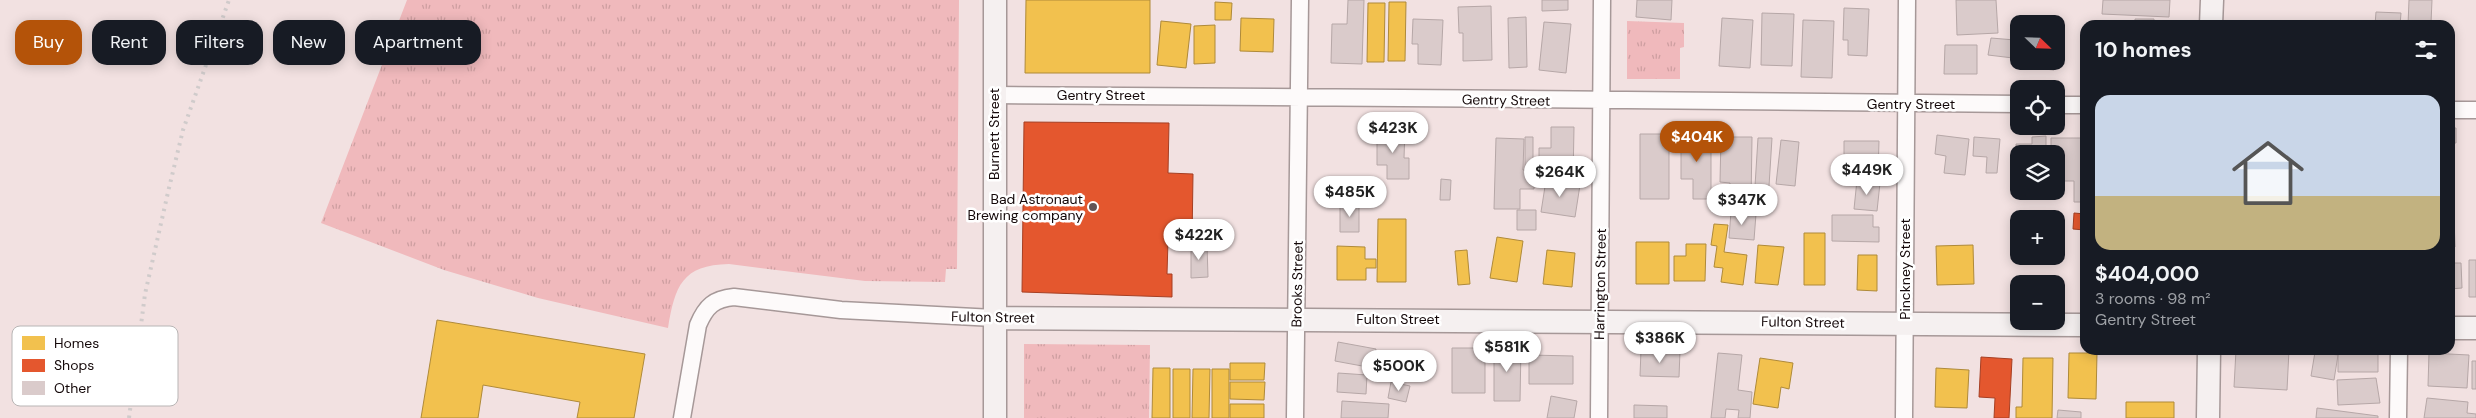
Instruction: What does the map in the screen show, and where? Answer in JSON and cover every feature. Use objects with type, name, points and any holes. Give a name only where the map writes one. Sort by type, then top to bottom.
[{"type":"street","name":"Burnett Street","points":[[995,0],[995,418]]},
{"type":"street","name":"Brooks Street","points":[[1295,418],[1300,0]]},
{"type":"street","name":"Harrington Street","points":[[1599,418],[1602,0]]},
{"type":"street","name":"Pinckney Street","points":[[1904,418],[1908,0]]},
{"type":"street","points":[[2212,0],[2212,20]]},
{"type":"street","name":"Gentry Street","points":[[994,95],[1300,96],[1602,101],[2010,104]]},
{"type":"street","points":[[2065,105],[2080,105]]},
{"type":"street","points":[[2455,110],[2476,110]]},
{"type":"street","name":"Fulton Street","points":[[682,418],[698,325],[712,302],[734,297],[841,310],[994,318],[1297,318],[2080,325]]},
{"type":"street","points":[[2455,328],[2476,328]]},
{"type":"street","points":[[2208,418],[2209,355]]},
{"type":"street","points":[[2398,418],[2399,355]]},
{"type":"green space","points":[[407,0],[959,0],[957,269],[946,269],[945,282],[865,281],[729,264],[713,265],[691,274],[684,281],[674,300],[668,328],[538,298],[444,270],[321,223],[382,65],[481,65],[481,20],[399,20]]},
{"type":"green space","points":[[1627,21],[1684,23],[1684,47],[1680,48],[1680,79],[1627,79]]},
{"type":"green space","points":[[1024,344],[1150,345],[1149,418],[1024,418]]},
{"type":"building: Homes","points":[[1026,0],[1150,0],[1150,73],[1025,73]]},
{"type":"building: Homes","points":[[1215,2],[1232,3],[1231,20],[1215,20]]},
{"type":"building: Homes","points":[[1389,2],[1406,2],[1405,61],[1388,61]]},
{"type":"building: Homes","points":[[1368,3],[1385,3],[1384,62],[1367,62]]},
{"type":"building: Homes","points":[[1241,18],[1274,19],[1273,52],[1240,51]]},
{"type":"building: Homes","points":[[1161,21],[1191,24],[1186,68],[1157,65]]},
{"type":"building: Homes","points":[[1215,25],[1215,63],[1194,64],[1194,26]]},
{"type":"building: Homes","points":[[1378,219],[1406,219],[1406,282],[1377,282]]},
{"type":"building: Homes","points":[[1714,224],[1728,225],[1724,252],[1747,255],[1743,285],[1721,282],[1723,268],[1714,267],[1717,246],[1711,245]]},
{"type":"building: Homes","points":[[1804,233],[1825,233],[1825,285],[1804,285]]},
{"type":"building: Homes","points":[[1497,237],[1523,241],[1517,282],[1490,278]]},
{"type":"building: Homes","points":[[1636,242],[1669,242],[1669,284],[1636,284]]},
{"type":"building: Homes","points":[[1686,244],[1706,244],[1705,281],[1674,281],[1674,256],[1686,256]]},
{"type":"building: Homes","points":[[1758,245],[1784,247],[1778,285],[1755,283]]},
{"type":"building: Homes","points":[[1973,245],[1974,284],[1937,285],[1936,246]]},
{"type":"building: Homes","points":[[1337,246],[1365,247],[1365,259],[1376,259],[1376,268],[1366,268],[1366,280],[1337,280]]},
{"type":"building: Homes","points":[[1467,250],[1470,284],[1458,285],[1455,251]]},
{"type":"building: Homes","points":[[1547,250],[1575,253],[1572,287],[1543,284]]},
{"type":"building: Homes","points":[[1858,255],[1877,255],[1877,291],[1857,290]]},
{"type":"building: Homes","points":[[437,320],[645,354],[634,418],[577,418],[580,402],[483,385],[478,418],[421,418]]},
{"type":"building: Homes","points":[[2069,353],[2097,355],[2096,399],[2068,398]]},
{"type":"building: Homes","points":[[1760,358],[1793,363],[1789,389],[1781,387],[1778,408],[1753,404]]},
{"type":"building: Homes","points":[[2023,358],[2053,358],[2052,418],[2016,418],[2016,407],[2022,407]]},
{"type":"building: Homes","points":[[1230,363],[1265,363],[1264,380],[1230,380]]},
{"type":"building: Homes","points":[[1153,368],[1170,368],[1170,418],[1152,418]]},
{"type":"building: Homes","points":[[1936,368],[1969,370],[1967,408],[1935,407]]},
{"type":"building: Homes","points":[[1173,369],[1190,369],[1190,418],[1173,418]]},
{"type":"building: Homes","points":[[1193,369],[1210,369],[1209,418],[1192,418]]},
{"type":"building: Homes","points":[[1212,369],[1229,369],[1229,418],[1212,418]]},
{"type":"building: Homes","points":[[1230,382],[1265,382],[1264,400],[1230,399]]},
{"type":"building: Homes","points":[[2126,402],[2174,402],[2174,418],[2126,418]]},
{"type":"building: Homes","points":[[1230,404],[1264,404],[1264,418],[1230,418]]},
{"type":"building: Shops","points":[[1024,122],[1169,123],[1168,173],[1193,174],[1192,241],[1168,241],[1167,274],[1172,274],[1172,297],[1022,292]]},
{"type":"building: Shops","points":[[2074,213],[2080,214],[2080,230],[2073,229]]},
{"type":"building: Shops","points":[[1981,357],[2012,359],[2009,418],[1994,418],[1995,398],[1979,397]]},
{"type":"building: Other","points":[[1348,0],[1364,0],[1362,64],[1331,63],[1332,24],[1347,24]]},
{"type":"building: Other","points":[[1542,0],[1568,0],[1568,10],[1542,11]]},
{"type":"building: Other","points":[[1637,0],[1672,0],[1671,20],[1636,17]]},
{"type":"building: Other","points":[[1956,0],[1996,0],[1998,33],[1957,35]]},
{"type":"building: Other","points":[[2103,0],[2170,0],[2169,17],[2102,14]]},
{"type":"building: Other","points":[[2409,0],[2432,0],[2431,20],[2408,20]]},
{"type":"building: Other","points":[[1491,6],[1492,60],[1463,61],[1463,33],[1459,33],[1458,7]]},
{"type":"building: Other","points":[[1844,8],[1869,9],[1867,56],[1848,55],[1848,40],[1843,40]]},
{"type":"building: Other","points":[[2376,12],[2401,13],[2400,20],[2375,20]]},
{"type":"building: Other","points":[[1762,13],[1794,14],[1792,66],[1761,65]]},
{"type":"building: Other","points":[[1526,17],[1527,67],[1509,68],[1508,18]]},
{"type":"building: Other","points":[[1722,18],[1753,20],[1750,68],[1719,66]]},
{"type":"building: Other","points":[[1413,19],[1443,20],[1441,65],[1418,64],[1418,44],[1412,44]]},
{"type":"building: Other","points":[[2135,19],[2154,19],[2154,20]]},
{"type":"building: Other","points":[[1803,20],[1834,21],[1832,78],[1801,77]]},
{"type":"building: Other","points":[[1544,22],[1571,24],[1566,73],[1539,70]]},
{"type":"building: Other","points":[[1991,38],[2010,40],[2010,58],[1988,55]]},
{"type":"building: Other","points":[[1945,45],[1977,45],[1977,74],[1944,74]]},
{"type":"building: Other","points":[[1551,127],[1574,127],[1573,179],[1539,178],[1539,148],[1551,148]]},
{"type":"building: Other","points":[[1377,130],[1405,130],[1404,158],[1409,158],[1409,179],[1387,179],[1387,165],[1377,165]]},
{"type":"building: Other","points":[[1640,134],[1669,134],[1669,199],[1640,199]]},
{"type":"building: Other","points":[[1681,134],[1711,134],[1711,199],[1693,199],[1693,179],[1681,179]]},
{"type":"building: Other","points":[[1937,135],[1969,139],[1965,175],[1944,173],[1946,156],[1935,154]]},
{"type":"building: Other","points":[[2046,136],[2046,145],[2016,145],[2032,144],[2032,137]]},
{"type":"building: Other","points":[[1525,137],[1533,137],[1533,169],[1525,169]]},
{"type":"building: Other","points":[[1721,137],[1752,137],[1751,203],[1730,203],[1730,183],[1720,182]]},
{"type":"building: Other","points":[[1974,137],[2000,139],[1997,173],[1986,173],[1987,157],[1973,156]]},
{"type":"building: Other","points":[[1496,138],[1524,139],[1523,170],[1534,170],[1534,189],[1520,189],[1520,209],[1494,209]]},
{"type":"building: Other","points":[[1758,138],[1772,138],[1769,186],[1755,186]]},
{"type":"building: Other","points":[[2051,138],[2080,138],[2080,202],[2074,202],[2074,181],[2065,181],[2065,145],[2051,145]]},
{"type":"building: Other","points":[[1781,140],[1799,142],[1795,186],[1776,184]]},
{"type":"building: Other","points":[[1844,141],[1879,141],[1878,175],[1844,175]]},
{"type":"building: Other","points":[[1441,179],[1451,180],[1450,200],[1440,200]]},
{"type":"building: Other","points":[[1546,180],[1580,185],[1575,217],[1541,212]]},
{"type":"building: Other","points":[[1857,180],[1880,183],[1877,211],[1854,209]]},
{"type":"building: Other","points":[[1340,205],[1359,205],[1359,232],[1340,232]]},
{"type":"building: Other","points":[[1517,210],[1536,210],[1536,230],[1517,230]]},
{"type":"building: Other","points":[[1731,212],[1756,214],[1754,240],[1729,238]]},
{"type":"building: Other","points":[[1832,215],[1873,215],[1873,227],[1879,227],[1879,242],[1832,241]]},
{"type":"building: Other","points":[[1191,245],[1207,245],[1208,277],[1191,278]]},
{"type":"building: Other","points":[[2469,260],[2476,260],[2476,297],[2469,297]]},
{"type":"building: Other","points":[[2455,263],[2461,263],[2462,288],[2455,289]]},
{"type":"building: Other","points":[[1338,342],[1376,349],[1373,368],[1335,361]]},
{"type":"building: Other","points":[[1494,345],[1521,346],[1520,401],[1494,401]]},
{"type":"building: Other","points":[[1452,348],[1485,348],[1485,393],[1452,393]]},
{"type":"building: Other","points":[[1641,350],[1680,351],[1679,377],[1640,376]]},
{"type":"building: Other","points":[[1718,353],[1742,355],[1738,390],[1752,392],[1750,418],[1738,418],[1739,410],[1726,409],[1725,418],[1711,418]]},
{"type":"building: Other","points":[[1529,355],[1573,356],[1573,384],[1529,384]]},
{"type":"building: Other","points":[[2236,355],[2289,355],[2287,390],[2234,387]]},
{"type":"building: Other","points":[[2314,355],[2338,355],[2334,380],[2311,376]]},
{"type":"building: Other","points":[[2338,355],[2378,355],[2378,372],[2338,372]]},
{"type":"building: Other","points":[[2429,355],[2469,355],[2467,388],[2428,386]]},
{"type":"building: Other","points":[[2472,361],[2476,361],[2476,389],[2472,389]]},
{"type":"building: Other","points":[[1338,373],[1367,375],[1366,394],[1337,392]]},
{"type":"building: Other","points":[[2376,378],[2380,403],[2338,405],[2337,380]]},
{"type":"building: Other","points":[[1391,382],[1410,386],[1406,402],[1388,398]]},
{"type":"building: Other","points":[[1551,396],[1577,401],[1574,418],[1547,418]]},
{"type":"building: Other","points":[[2427,398],[2468,402],[2467,413],[2476,414],[2476,418],[2424,418]]},
{"type":"building: Other","points":[[1342,401],[1389,404],[1388,418],[1341,418]]},
{"type":"building: Other","points":[[1634,405],[1667,406],[1667,418],[1634,418]]},
{"type":"building: Other","points":[[2317,408],[2378,416],[2378,418],[2316,418]]},
{"type":"building: Other","points":[[2058,410],[2081,412],[2081,418],[2057,418]]},
{"type":"railway","points":[[141,326],[145,294],[183,130],[229,0]]},
{"type":"railway","points":[[129,418],[131,406]]},
{"type":"place","name":"Bad Astronaut Brewing company","points":[[1093,207]]}]
